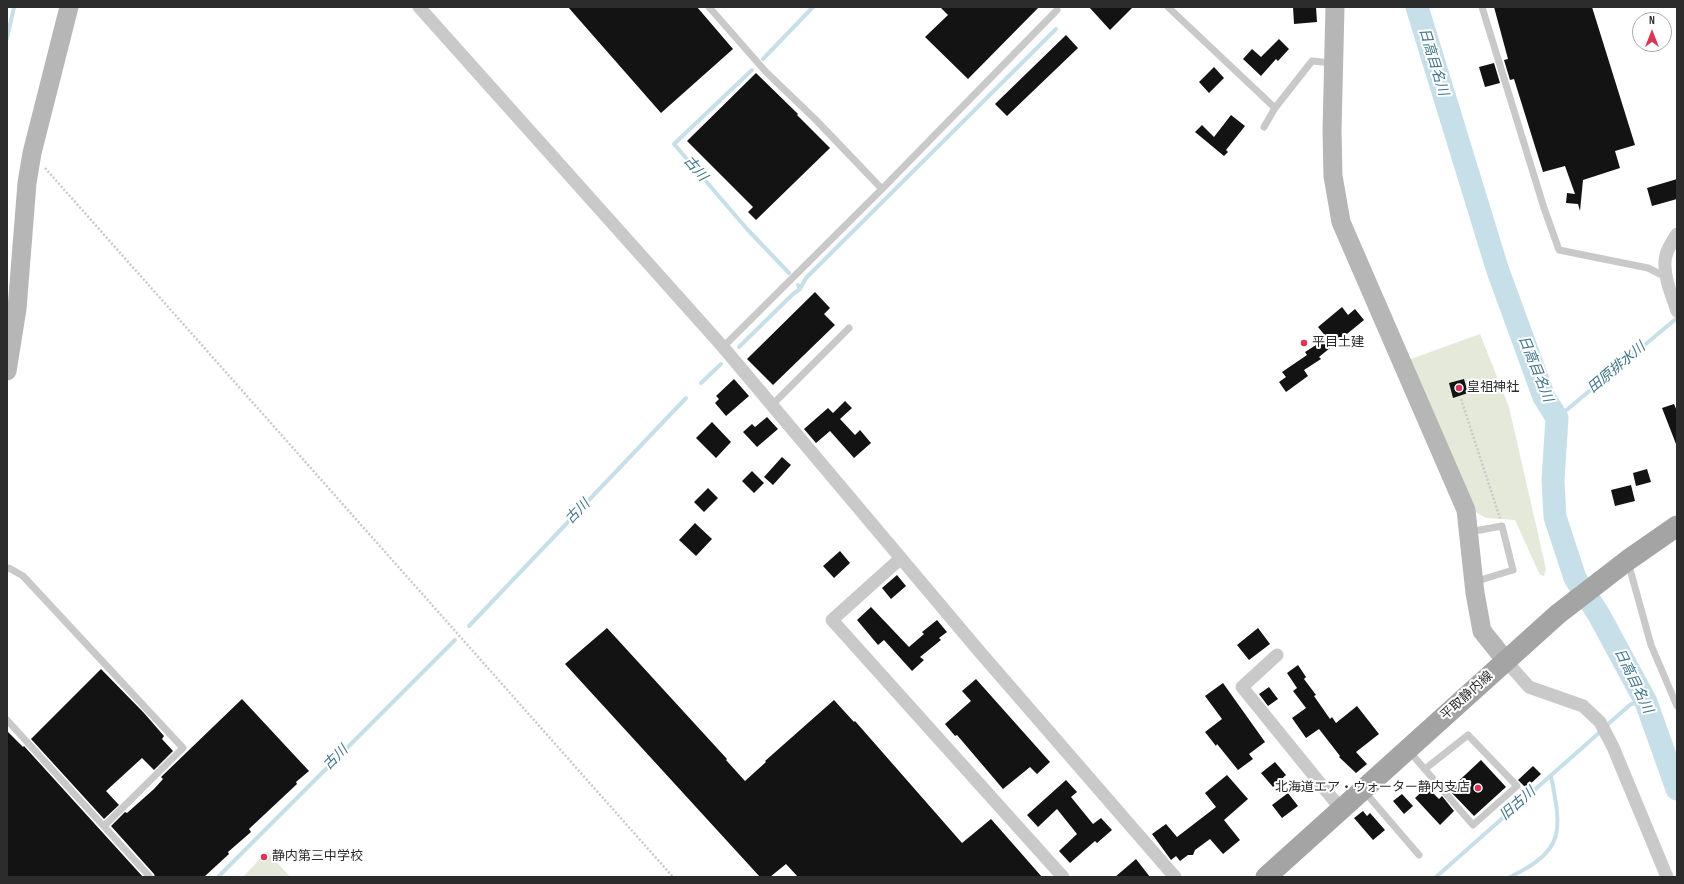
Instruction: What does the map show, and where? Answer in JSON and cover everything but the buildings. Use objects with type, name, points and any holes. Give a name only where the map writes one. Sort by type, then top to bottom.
[{"type":"main road","name":"平取静内線","points":[[1266,877],[1558,614],[1622,565],[1677,526]]},
{"type":"street","points":[[7,371],[16,309],[27,183],[32,153],[69,7]]},
{"type":"street","points":[[419,7],[723,347],[978,651],[1175,877]]},
{"type":"street","points":[[1335,7],[1332,131],[1333,176],[1341,222],[1466,510],[1474,582],[1482,631],[1529,687],[1583,706],[1600,722],[1613,747],[1667,877]]},
{"type":"street","points":[[1676,308],[1666,277],[1665,262],[1669,247],[1677,234]]},
{"type":"street","points":[[901,558],[832,620],[1063,877]]},
{"type":"street","points":[[1277,655],[1242,687],[1341,809]]},
{"type":"lane","points":[[709,7],[766,72],[816,120],[882,189]]},
{"type":"lane","points":[[1168,7],[1275,108]]},
{"type":"lane","points":[[1482,7],[1544,208],[1559,250],[1648,268],[1666,277]]},
{"type":"lane","points":[[723,347],[882,189],[1057,8]]},
{"type":"lane","points":[[1264,127],[1275,108],[1312,61],[1334,63]]},
{"type":"lane","points":[[772,405],[849,328]]},
{"type":"lane","points":[[1469,532],[1502,526],[1513,570],[1474,582]]},
{"type":"lane","points":[[1622,565],[1677,706]]},
{"type":"lane","points":[[7,569],[9,568],[23,576],[183,748],[104,826]]},
{"type":"lane","points":[[7,720],[150,877]]},
{"type":"lane","points":[[1407,749],[1473,824],[1517,786],[1468,736],[1425,769]]},
{"type":"lane","points":[[1363,789],[1419,855]]},
{"type":"path","points":[[32,153],[673,877]]},
{"type":"path","points":[[1461,399],[1502,526]]},
{"type":"shaded area","points":[[1480,334],[1509,407],[1546,569],[1544,576],[1540,575],[1515,520],[1486,518],[1472,510],[1408,360]]},
{"type":"shaded area","points":[[267,851],[290,877],[243,877]]},
{"type":"waterway","points":[[7,38],[14,7]]},
{"type":"waterway","name":"古川","points":[[763,59],[813,7]]},
{"type":"waterway","name":"日高目名川","points":[[1417,7],[1497,268],[1544,397],[1557,418],[1553,480],[1555,517],[1575,578],[1599,615],[1646,702],[1677,789]]},
{"type":"waterway","points":[[800,289],[806,278],[1056,29]]},
{"type":"waterway","name":"古川","points":[[752,70],[674,144],[747,229],[789,273]]},
{"type":"waterway","name":"古川","points":[[739,347],[800,289],[798,285]]},
{"type":"waterway","name":"田原排水川","points":[[1557,418],[1677,318]]},
{"type":"waterway","name":"古川","points":[[701,383],[721,364]]},
{"type":"waterway","name":"古川","points":[[469,626],[686,398]]},
{"type":"waterway","name":"古川","points":[[218,877],[455,640]]},
{"type":"waterway","name":"旧古川","points":[[1607,725],[1631,704],[1646,702]]},
{"type":"waterway","name":"旧古川","points":[[1436,877],[1600,732]]},
{"type":"waterway","points":[[1510,877],[1541,858],[1550,848],[1555,837],[1557,812],[1551,776]]},
{"type":"place","name":"平目土建","points":[[1304,343]]},
{"type":"place","name":"皇祖神社","points":[[1459,388]]},
{"type":"place","name":"北海道エア・ウォーター静内支店","points":[[1478,788]]},
{"type":"place","name":"静内第三中学校","points":[[264,857]]}]
